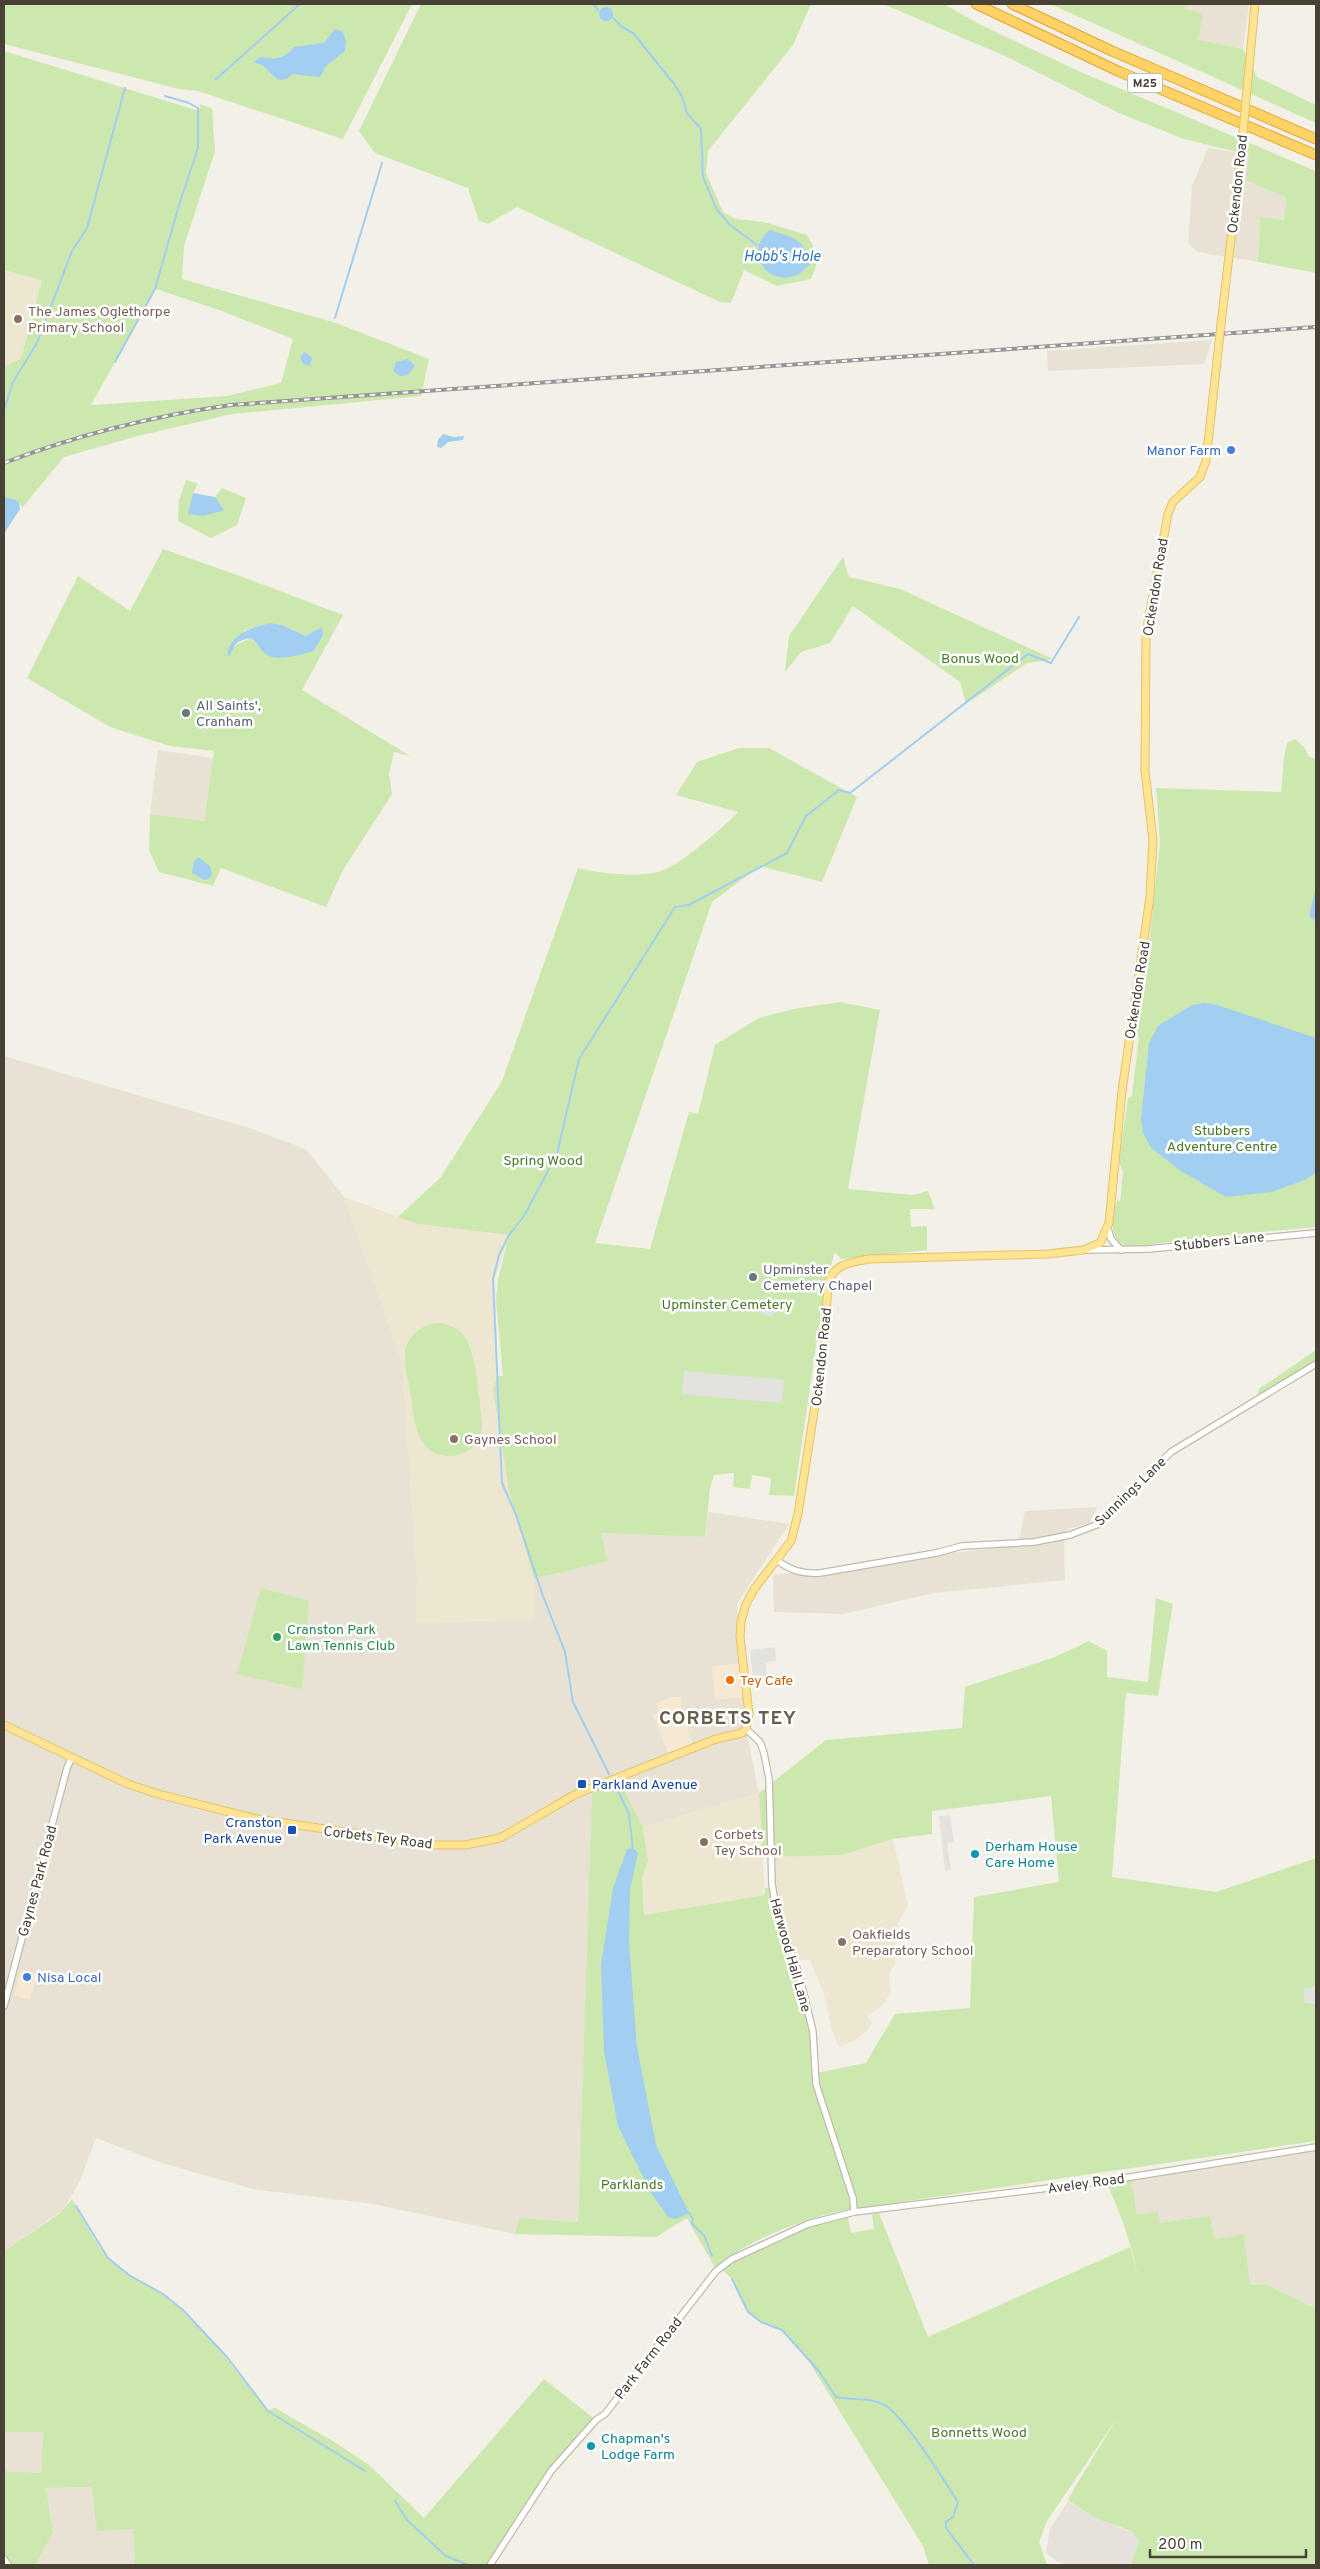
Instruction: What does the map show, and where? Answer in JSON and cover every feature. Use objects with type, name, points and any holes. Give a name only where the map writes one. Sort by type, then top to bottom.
[{"type":"highway","name":"M25","points":[[976,4],[1104,65],[1316,155]]},
{"type":"highway","name":"M25","points":[[1012,4],[1120,55],[1316,139]]},
{"type":"main road","name":"Ockendon Road","points":[[746,1729],[749,1714],[740,1637],[741,1622],[746,1604],[755,1588],[778,1561],[791,1541],[798,1514],[824,1348],[828,1284],[836,1269],[842,1264],[869,1259],[1038,1254],[1084,1250],[1100,1243],[1108,1229],[1122,1091],[1150,897],[1153,840],[1145,771],[1146,634],[1168,514],[1173,502],[1200,477],[1206,460],[1241,155],[1255,4]]},
{"type":"main road","name":"Corbets Tey Road","points":[[4,1724],[128,1784],[151,1792],[257,1819],[434,1845],[466,1845],[500,1838],[576,1794],[716,1738],[742,1733],[746,1729]]},
{"type":"street","points":[[1108,1229],[1112,1239],[1121,1250]]},
{"type":"street","name":"Stubbers Lane","points":[[1084,1250],[1121,1250],[1316,1233]]},
{"type":"street","name":"Sunnings Lane","points":[[778,1561],[790,1570],[803,1574],[820,1574],[936,1553],[952,1547],[1034,1542],[1089,1529],[1099,1524],[1171,1452],[1316,1364]]},
{"type":"street","name":"Harwood Hall Lane","points":[[746,1729],[760,1742],[764,1753],[769,1779],[772,1884],[777,1915],[799,1974],[813,2032],[816,2084],[853,2198],[854,2212]]},
{"type":"street","name":"Gaynes Park Road","points":[[4,2006],[67,1768],[72,1757]]},
{"type":"street","name":"Aveley Road","points":[[854,2212],[1106,2180],[1316,2147]]},
{"type":"street","name":"Park Farm Road","points":[[490,2565],[552,2471],[596,2420],[604,2414],[716,2271],[732,2259],[775,2238],[808,2224],[854,2212]]},
{"type":"street","points":[[4,2559],[8,2565]]},
{"type":"shaded area","points":[[1186,4],[1249,4],[1243,49],[1197,40],[1185,9]]},
{"type":"shaded area","points":[[1208,148],[1250,155],[1246,180],[1286,198],[1284,220],[1260,217],[1258,262],[1198,252],[1188,244],[1192,186]]},
{"type":"shaded area","name":"The James Oglethorpe Primary School","points":[[4,270],[42,279],[21,358],[4,367]]},
{"type":"shaded area","points":[[1212,340],[1204,364],[1048,371],[1047,351]]},
{"type":"shaded area","points":[[158,750],[213,758],[204,821],[150,814]]},
{"type":"shaded area","points":[[4,1056],[253,1129],[307,1150],[344,1197],[402,1362],[417,1575],[416,1623],[534,1619],[534,1579],[608,1561],[600,1533],[705,1537],[708,1512],[789,1524],[737,1604],[741,1663],[712,1667],[744,1697],[747,1735],[759,1793],[643,1827],[618,1777],[592,1788],[578,2222],[519,2218],[515,2234],[373,2204],[253,2189],[162,2163],[96,2138],[80,2181],[63,2210],[4,2251]]},
{"type":"shaded area","name":"Gaynes School","points":[[344,1197],[418,1224],[509,1235],[495,1278],[498,1380],[509,1491],[534,1579],[534,1619],[416,1623],[417,1575],[402,1362]]},
{"type":"shaded area","points":[[758,1300],[785,1303],[785,1308],[771,1316],[762,1314],[756,1304]]},
{"type":"shaded area","points":[[684,1371],[784,1380],[782,1403],[682,1394]]},
{"type":"shaded area","points":[[1097,1507],[1089,1524],[1067,1529],[1064,1540],[1065,1580],[934,1593],[843,1614],[774,1612],[773,1575],[1018,1545],[1025,1511]]},
{"type":"shaded area","points":[[775,1647],[776,1660],[766,1663],[767,1676],[753,1677],[750,1650]]},
{"type":"shaded area","points":[[741,1663],[744,1697],[715,1700],[712,1667]]},
{"type":"shaded area","points":[[672,1697],[682,1697],[681,1709],[693,1745],[668,1753],[653,1715],[659,1712],[656,1703]]},
{"type":"shaded area","name":"Corbets Tey School","points":[[759,1793],[765,1895],[644,1915],[642,1877],[648,1861],[643,1827]]},
{"type":"shaded area","points":[[950,1815],[954,1842],[947,1843],[951,1870],[945,1871],[939,1816]]},
{"type":"shaded area","name":"Oakfields Preparatory School","points":[[893,1839],[908,1906],[898,1923],[895,1965],[891,1969],[889,1980],[891,1992],[882,2006],[867,2016],[872,2022],[868,2030],[857,2039],[839,2047],[831,2028],[825,1997],[810,1960],[793,1960],[777,1915],[771,1856],[842,1855]]},
{"type":"shaded area","points":[[21,1970],[37,1974],[30,2000],[14,1995]]},
{"type":"shaded area","points":[[1304,1988],[1316,1988],[1316,2004],[1304,2002]]},
{"type":"shaded area","points":[[1316,2147],[1316,2309],[1265,2284],[1250,2285],[1244,2234],[1215,2239],[1183,2220],[1159,2223],[1137,2215],[1131,2177]]},
{"type":"shaded area","points":[[43,2431],[41,2473],[4,2471],[4,2432]]},
{"type":"shaded area","points":[[93,2487],[133,2529],[135,2565],[35,2565],[53,2533],[46,2488]]},
{"type":"shaded area","points":[[1068,2501],[1097,2519],[1136,2534],[1139,2540],[1131,2565],[1067,2565],[1056,2561],[1046,2553],[1050,2529]]},
{"type":"green space","points":[[4,4],[412,4],[343,139],[198,91],[179,89],[4,44]]},
{"type":"green space","points":[[421,4],[811,4],[793,45],[708,151],[706,173],[723,212],[736,219],[764,222],[807,235],[814,247],[817,261],[811,279],[777,286],[744,270],[731,303],[720,302],[517,207],[488,224],[479,221],[468,188],[375,153],[359,131]]},
{"type":"green space","points":[[883,4],[944,4],[979,24],[1076,70],[1316,171],[1316,273],[1258,262],[1260,217],[1284,220],[1286,198],[1246,180],[1249,155],[1184,139],[1119,113],[1005,56]]},
{"type":"green space","points":[[1050,4],[1186,4],[1185,9],[1203,13],[1198,40],[1243,49],[1257,77],[1316,105],[1316,123]]},
{"type":"green space","points":[[4,51],[199,111],[200,104],[212,108],[215,151],[184,246],[182,279],[336,323],[429,359],[421,396],[232,414],[134,437],[64,457],[22,508],[19,502],[4,499],[4,367],[21,358],[42,280],[4,270]],"holes":[[[156,289],[222,311],[293,339],[281,383],[227,396],[91,405]]]},
{"type":"green space","points":[[186,480],[198,484],[193,493],[224,510],[215,497],[222,488],[246,498],[237,525],[211,538],[178,521],[179,500]]},
{"type":"green space","points":[[163,549],[343,615],[302,690],[410,756],[394,752],[389,774],[392,794],[343,870],[326,907],[221,868],[213,886],[159,872],[149,850],[150,814],[204,821],[214,751],[170,746],[110,727],[27,678],[78,576],[130,611]],"holes":[[[271,623],[282,625],[306,636],[314,632],[318,645],[314,651],[278,657],[269,656],[251,638],[232,647],[232,652],[226,653],[245,630]]]},
{"type":"green space","name":"Bonus Wood","points":[[843,557],[849,577],[900,589],[1053,659],[1027,663],[966,704],[960,682],[853,606],[830,643],[801,652],[785,672],[789,636]]},
{"type":"green space","name":"Stubbers Adventure Centre","points":[[1295,739],[1305,748],[1309,757],[1316,759],[1316,1227],[1199,1238],[1141,1247],[1123,1245],[1115,1236],[1113,1217],[1118,1199],[1120,1202],[1123,1172],[1119,1161],[1128,1098],[1132,1096],[1139,1037],[1135,1035],[1144,993],[1160,843],[1156,788],[1281,792],[1287,743]]},
{"type":"green space","points":[[739,748],[769,748],[857,797],[822,882],[760,866],[712,902],[595,1243],[650,1249],[689,1112],[698,1114],[715,1045],[759,1018],[793,1009],[840,1002],[880,1010],[848,1189],[913,1195],[928,1191],[935,1209],[910,1209],[911,1227],[927,1226],[927,1250],[841,1259],[835,1252],[825,1285],[794,1496],[769,1495],[771,1478],[752,1475],[750,1489],[733,1487],[734,1473],[714,1475],[710,1489],[705,1537],[601,1533],[608,1561],[534,1579],[509,1491],[493,1388],[498,1376],[503,1376],[496,1300],[498,1279],[509,1235],[418,1224],[398,1217],[441,1177],[502,1081],[578,868],[618,874],[648,874],[666,869],[688,855],[712,837],[738,812],[676,795],[697,762]]},
{"type":"green space","points":[[441,1323],[457,1329],[467,1341],[474,1362],[482,1422],[481,1434],[477,1442],[464,1453],[451,1456],[441,1455],[432,1451],[420,1438],[414,1419],[405,1364],[406,1348],[411,1337],[424,1327]]},
{"type":"green space","points":[[1316,1350],[1316,1367],[1255,1405],[1259,1389]]},
{"type":"green space","name":"Cranston Park Lawn Tennis Club","points":[[261,1588],[309,1601],[302,1689],[237,1674]]},
{"type":"green space","name":"Parklands","points":[[1156,1598],[1173,1604],[1158,1696],[1126,1693],[1112,1877],[1216,1892],[1316,1858],[1316,1987],[1304,1989],[1304,2002],[1316,2004],[1316,2141],[840,2211],[808,2220],[757,2240],[727,2258],[715,2268],[687,2218],[656,2237],[515,2234],[519,2218],[578,2222],[592,1788],[618,1777],[643,1827],[648,1861],[642,1878],[644,1915],[765,1895],[765,1888],[772,1888],[777,1910],[799,1973],[805,1998],[812,2035],[816,2073],[866,2063],[895,2014],[970,2008],[974,1897],[1059,1882],[1051,1796],[932,1811],[932,1834],[893,1839],[842,1855],[763,1857],[759,1793],[826,1740],[962,1728],[965,1687],[1055,1657],[1089,1641],[1107,1651],[1107,1677],[1148,1682]]},
{"type":"green space","name":"Bonnetts Wood","points":[[1131,2177],[1137,2215],[1158,2212],[1159,2223],[1210,2216],[1215,2239],[1244,2234],[1250,2285],[1265,2284],[1316,2309],[1316,2565],[1131,2565],[1139,2540],[1131,2531],[1097,2519],[1068,2499],[1117,2418],[1047,2521],[1039,2542],[1047,2565],[929,2565],[923,2546],[803,2352],[782,2330],[761,2322],[748,2312],[732,2279],[722,2269],[775,2238],[841,2216],[848,2217],[851,2233],[874,2229],[872,2214],[879,2213],[928,2337],[1130,2247],[1138,2276],[1125,2227],[1106,2181]]},
{"type":"green space","points":[[72,2199],[105,2255],[127,2273],[165,2296],[182,2309],[216,2345],[268,2410],[275,2408],[336,2443],[369,2465],[424,2518],[544,2379],[596,2420],[551,2471],[490,2565],[135,2565],[133,2529],[97,2531],[92,2487],[46,2488],[53,2533],[35,2565],[4,2565],[4,2471],[41,2473],[43,2432],[4,2432],[4,2251],[59,2214]]},
{"type":"water","points":[[603,7],[609,7],[613,14],[609,21],[603,21],[599,17],[599,11]]},
{"type":"water","points":[[335,29],[343,32],[346,41],[345,51],[326,66],[320,77],[292,74],[287,79],[278,80],[262,65],[253,62],[261,57],[279,58],[287,54],[294,47],[324,43]]},
{"type":"water","name":"Hobb's Hole","points":[[770,230],[791,237],[805,248],[811,263],[799,274],[778,277],[769,273],[763,266],[759,258],[758,249],[762,239]]},
{"type":"water","points":[[305,352],[312,358],[310,366],[303,364],[300,356]]},
{"type":"water","points":[[408,359],[415,366],[408,375],[400,376],[393,371],[396,362]]},
{"type":"water","points":[[443,434],[453,437],[464,436],[463,440],[448,442],[441,448],[437,447],[438,440]]},
{"type":"water","points":[[193,493],[215,497],[224,510],[204,516],[188,514]]},
{"type":"water","points":[[4,499],[19,502],[20,509],[4,534]]},
{"type":"water","points":[[271,623],[282,625],[306,636],[322,627],[323,635],[314,651],[284,658],[267,655],[251,638],[239,642],[235,645],[230,656],[227,655],[229,648],[237,637],[249,629]]},
{"type":"water","points":[[198,857],[210,866],[212,874],[209,879],[204,880],[192,873],[194,862]]},
{"type":"water","points":[[1316,887],[1316,922],[1309,916]]},
{"type":"water","points":[[1214,1004],[1316,1038],[1316,1172],[1307,1179],[1272,1192],[1226,1197],[1181,1171],[1151,1148],[1143,1133],[1141,1119],[1149,1043],[1158,1026],[1192,1005]]},
{"type":"water","points":[[633,1848],[638,1853],[630,1890],[629,1944],[637,2047],[656,2145],[689,2213],[676,2219],[668,2217],[651,2193],[618,2126],[604,2051],[601,1965],[613,1888],[627,1849]]},
{"type":"waterway","points":[[216,79],[300,4]]},
{"type":"waterway","points":[[593,4],[598,10]]},
{"type":"waterway","points":[[613,18],[622,27],[633,33],[675,85],[682,97],[687,113],[701,129],[703,177],[717,210],[730,225],[757,245]]},
{"type":"waterway","points":[[4,410],[13,382],[37,343],[72,251],[87,228],[125,88]]},
{"type":"waterway","points":[[115,362],[155,289],[179,205],[198,148],[198,108],[189,103],[165,96]]},
{"type":"waterway","points":[[335,318],[382,163]]},
{"type":"waterway","points":[[609,1774],[573,1702],[565,1652],[543,1596],[516,1515],[502,1483],[493,1279],[499,1255],[509,1235],[524,1216],[557,1154],[579,1059],[675,907],[689,905],[787,853],[806,816],[839,790],[850,793],[1028,654],[1051,663],[1079,617]]},
{"type":"waterway","points":[[614,1783],[629,1814],[633,1850]]},
{"type":"waterway","points":[[76,2206],[108,2258],[129,2275],[163,2294],[183,2310],[227,2357],[268,2411],[365,2471]]},
{"type":"waterway","points":[[688,2212],[693,2219],[692,2224],[704,2235],[712,2256]]},
{"type":"waterway","points":[[732,2279],[748,2312],[761,2322],[782,2330],[818,2370],[836,2397],[878,2402],[892,2411],[901,2421],[923,2449],[958,2502],[953,2517],[946,2522],[946,2528],[974,2565]]},
{"type":"waterway","points":[[395,2501],[407,2520],[446,2556],[468,2565]]},
{"type":"railway","points":[[4,463],[87,435],[144,421],[231,405],[1316,327]]},
{"type":"place","name":"The James Oglethorpe Primary School","points":[[18,319]]},
{"type":"place","name":"Manor Farm","points":[[1231,450]]},
{"type":"place","name":"All Saints', Cranham","points":[[186,713]]},
{"type":"place","name":"Upminster Cemetery Chapel","points":[[753,1277]]},
{"type":"place","name":"Gaynes School","points":[[454,1439]]},
{"type":"place","name":"Cranston Park Lawn Tennis Club","points":[[277,1637]]},
{"type":"place","name":"Tey Cafe","points":[[730,1680]]},
{"type":"place","name":"Parkland Avenue","points":[[582,1784]]},
{"type":"place","name":"Cranston Park Avenue","points":[[292,1830]]},
{"type":"place","name":"Corbets Tey School","points":[[704,1842]]},
{"type":"place","name":"Derham House Care Home","points":[[975,1854]]},
{"type":"place","name":"Oakfields Preparatory School","points":[[842,1942]]},
{"type":"place","name":"Nisa Local","points":[[27,1977]]},
{"type":"place","name":"Chapman's Lodge Farm","points":[[591,2446]]},
{"type":"district","name":"CORBETS TEY","points":[[728,1717]]},
{"type":"park label","name":"Spring Wood","points":[[543,1160]]},
{"type":"park label","name":"Upminster Cemetery","points":[[727,1304]]}]
